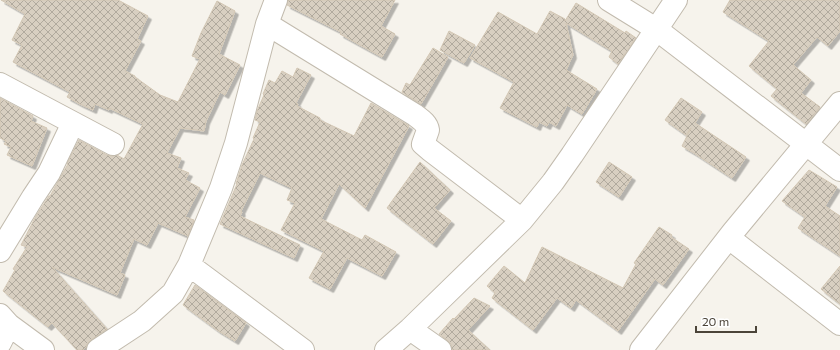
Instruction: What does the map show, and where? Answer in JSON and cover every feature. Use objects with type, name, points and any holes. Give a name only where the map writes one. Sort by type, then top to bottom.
[{"type":"street","points":[[98,350],[142,321],[173,293],[189,265],[220,188],[236,143],[267,24],[275,0]]},
{"type":"street","points":[[609,0],[656,29],[840,170]]},
{"type":"street","points":[[386,350],[410,329],[522,220],[553,182],[572,155],[676,0]]},
{"type":"street","points":[[267,24],[415,115],[428,128],[423,144],[522,220]]},
{"type":"street","points":[[0,84],[113,144]]},
{"type":"street","points":[[641,350],[729,238],[840,103]]},
{"type":"street","points":[[0,251],[48,173],[74,123]]},
{"type":"street","points":[[729,238],[840,324]]},
{"type":"street","points":[[189,265],[303,350]]},
{"type":"street","points":[[3,328],[43,350]]},
{"type":"street","points":[[410,329],[440,350]]},
{"type":"building","points":[[1,0],[118,0],[148,16],[137,39],[141,41],[125,71],[135,76],[160,95],[178,102],[200,59],[192,56],[201,33],[217,1],[235,11],[219,54],[240,65],[225,95],[220,92],[206,121],[204,131],[180,128],[167,153],[181,158],[177,168],[189,173],[185,180],[200,188],[185,217],[194,220],[188,236],[158,223],[147,245],[134,239],[120,273],[125,275],[117,295],[52,267],[107,329],[91,340],[83,350],[77,350],[52,323],[48,327],[3,291],[15,270],[13,269],[27,247],[21,245],[36,216],[50,196],[68,164],[67,163],[79,140],[107,155],[117,155],[124,159],[143,124],[109,108],[109,110],[95,104],[93,110],[80,104],[67,97],[70,92],[13,62],[22,45],[12,40],[25,14]]},
{"type":"building","points":[[288,0],[395,0],[381,26],[395,34],[382,57],[340,34],[341,32],[287,5]]},
{"type":"building","points":[[730,0],[840,0],[840,31],[828,46],[817,37],[793,65],[811,80],[801,93],[820,107],[806,124],[771,96],[777,89],[749,66],[769,41],[723,12]]},
{"type":"building","points":[[576,3],[625,33],[626,31],[636,38],[618,64],[609,57],[612,51],[566,23],[573,55],[566,70],[597,89],[582,114],[567,105],[556,126],[549,122],[547,126],[539,122],[537,127],[500,108],[514,82],[470,58],[498,12],[537,34],[550,11],[565,19],[565,21]]},
{"type":"building","points":[[449,31],[475,45],[464,63],[440,50]]},
{"type":"building","points":[[433,48],[448,57],[421,104],[402,92],[406,83],[410,85]]},
{"type":"building","points":[[297,68],[311,75],[296,103],[298,104],[297,106],[320,118],[320,120],[354,136],[371,103],[409,126],[365,208],[339,184],[321,219],[362,240],[365,235],[396,252],[382,276],[347,258],[330,289],[309,278],[324,251],[281,230],[295,203],[287,200],[292,188],[260,173],[241,211],[240,216],[300,245],[294,258],[220,224],[237,184],[242,165],[260,122],[255,120],[269,80],[275,83],[282,71],[293,77]]},
{"type":"building","points":[[0,98],[33,116],[31,121],[47,128],[32,166],[7,155],[11,147],[4,144],[6,141],[0,138]]},
{"type":"building","points":[[681,98],[702,112],[695,123],[746,157],[732,178],[682,146],[691,128],[686,135],[665,120]]},
{"type":"building","points":[[420,162],[450,190],[434,208],[451,221],[433,244],[387,208]]},
{"type":"building","points":[[609,162],[632,177],[619,197],[596,182]]},
{"type":"building","points":[[809,170],[837,187],[825,206],[840,216],[840,256],[798,228],[805,217],[782,201]]},
{"type":"building","points":[[659,227],[672,235],[671,237],[689,249],[663,285],[655,279],[618,331],[576,300],[571,308],[557,298],[533,330],[492,298],[495,293],[487,286],[504,266],[525,283],[542,247],[623,288],[636,264],[634,263]]},
{"type":"building","points":[[840,266],[840,304],[821,289]]},
{"type":"building","points":[[195,285],[246,323],[235,341],[217,330],[183,305]]},
{"type":"building","points":[[474,298],[490,306],[468,330],[490,350],[452,350],[451,344],[439,334]]}]
